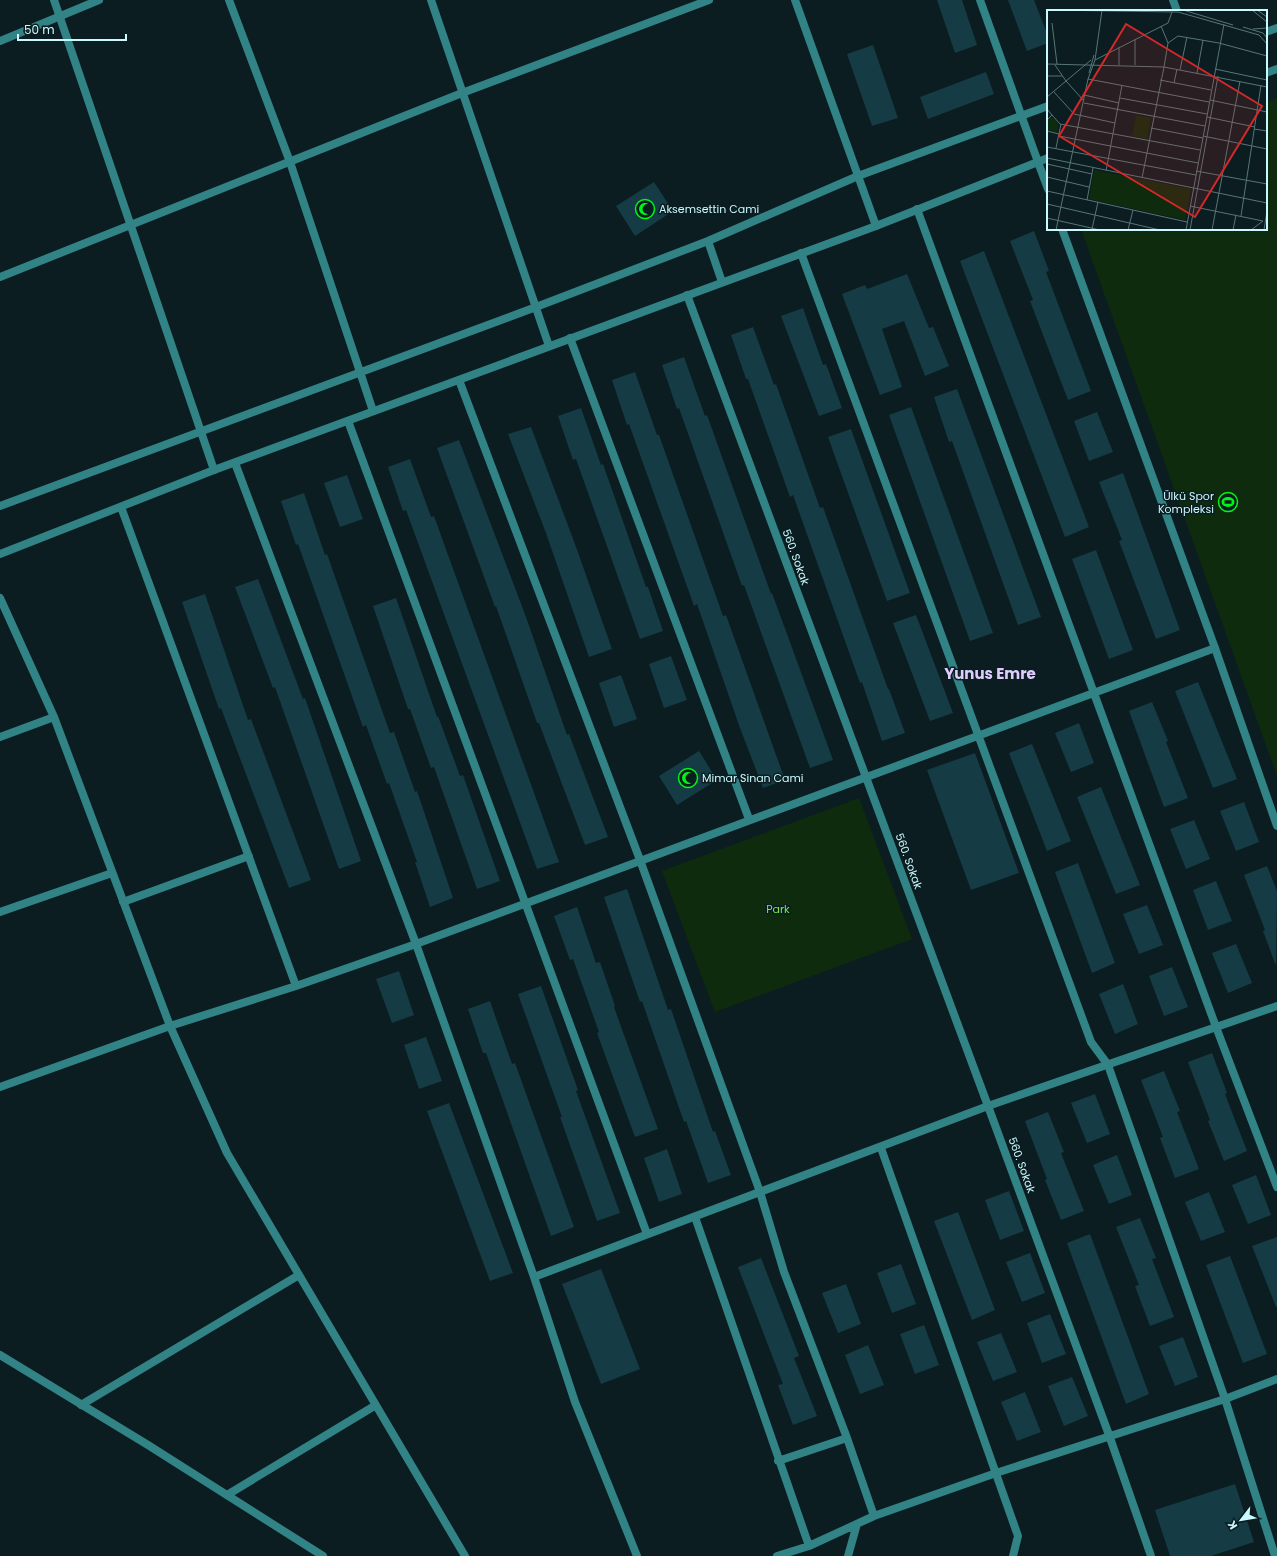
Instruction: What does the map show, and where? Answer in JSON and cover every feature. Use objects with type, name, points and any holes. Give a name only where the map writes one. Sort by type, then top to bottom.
[{"type":"street","points":[[54,0],[214,470]]},
{"type":"street","points":[[0,41],[59,15],[99,0]]},
{"type":"street","points":[[229,0],[290,162],[373,411]]},
{"type":"street","points":[[431,0],[549,346]]},
{"type":"street","points":[[0,277],[462,93],[709,0]]},
{"type":"street","points":[[795,0],[876,226]]},
{"type":"street","points":[[980,0],[1047,186]]},
{"type":"street","points":[[1173,0],[1177,10]]},
{"type":"street","points":[[1267,32],[1277,28]]},
{"type":"street","points":[[1267,73],[1277,69]]},
{"type":"street","points":[[0,506],[202,433],[360,371],[536,307],[708,241],[858,176],[1047,106]]},
{"type":"street","points":[[0,554],[214,470],[876,226],[1047,158]]},
{"type":"street","points":[[917,209],[1216,1027],[1277,1187]]},
{"type":"street","points":[[1062,230],[1215,648],[1277,826]]},
{"type":"street","points":[[708,241],[722,282]]},
{"type":"street","points":[[801,253],[1091,1042],[1108,1064],[1225,1398],[1275,1556]]},
{"type":"street","name":"560. Sokak","points":[[687,295],[988,1106],[1109,1435],[1151,1556]]},
{"type":"street","points":[[570,338],[749,820]]},
{"type":"street","points":[[459,380],[640,860],[760,1192],[784,1272],[847,1438],[874,1516]]},
{"type":"street","points":[[348,421],[647,1234]]},
{"type":"street","points":[[235,463],[416,944],[534,1277],[574,1402],[638,1556]]},
{"type":"street","points":[[121,507],[296,986]]},
{"type":"street","points":[[0,598],[54,717],[170,1026],[227,1153],[465,1556]]},
{"type":"street","points":[[0,1087],[170,1026],[296,986],[416,944],[866,776],[1215,648]]},
{"type":"street","points":[[0,737],[54,717]]},
{"type":"street","points":[[123,902],[249,856]]},
{"type":"street","points":[[0,912],[112,873]]},
{"type":"street","points":[[534,1277],[881,1148],[988,1106],[1277,1006]]},
{"type":"street","points":[[881,1148],[1018,1536],[1013,1556]]},
{"type":"street","points":[[695,1217],[778,1461],[809,1546]]},
{"type":"street","points":[[82,1405],[299,1275]]},
{"type":"street","points":[[0,1356],[82,1405],[323,1556]]},
{"type":"street","points":[[777,1556],[809,1546],[874,1516],[996,1472],[1225,1398],[1277,1379]]},
{"type":"street","points":[[227,1495],[376,1405]]},
{"type":"street","points":[[778,1461],[847,1438]]},
{"type":"street","points":[[848,1556],[857,1524]]},
{"type":"green space","name":"Ülkü Spor Kompleksi","points":[[1277,98],[1277,776],[1081,230],[1267,230],[1267,102]]},
{"type":"green space","name":"Park","points":[[859,798],[912,939],[715,1012],[662,871]]},
{"type":"building","points":[[937,0],[962,0],[977,45],[955,53]]},
{"type":"building","points":[[1008,0],[1034,0],[1047,33],[1047,43],[1027,51]]},
{"type":"building","points":[[873,45],[898,118],[872,126],[847,54]]},
{"type":"building","points":[[986,72],[994,94],[928,119],[920,97]]},
{"type":"building","name":"Aksemsettin Cami","points":[[654,182],[673,211],[635,236],[616,206]]},
{"type":"building","points":[[1034,231],[1049,271],[1046,272],[1091,391],[1068,400],[1030,301],[1033,300],[1010,241]]},
{"type":"building","points":[[984,251],[1089,527],[1065,537],[960,261]]},
{"type":"building","points":[[907,274],[929,328],[933,327],[949,366],[925,376],[904,321],[882,329],[902,387],[880,395],[842,294],[865,285],[867,289]]},
{"type":"building","points":[[803,308],[823,365],[826,364],[842,408],[819,416],[781,316]]},
{"type":"building","points":[[753,327],[774,385],[776,384],[820,508],[823,507],[905,733],[882,741],[862,682],[860,683],[793,495],[790,497],[731,335]]},
{"type":"building","points":[[684,357],[705,416],[707,415],[771,594],[772,593],[833,760],[810,768],[662,365]]},
{"type":"building","points":[[635,372],[657,435],[659,435],[723,616],[726,615],[785,780],[763,788],[740,728],[697,604],[694,606],[629,424],[627,425],[612,380]]},
{"type":"building","points":[[957,389],[1041,617],[1018,625],[952,441],[949,442],[934,397]]},
{"type":"building","points":[[911,407],[993,633],[970,641],[889,415]]},
{"type":"building","points":[[581,408],[601,465],[603,464],[663,631],[640,639],[576,459],[573,460],[558,416]]},
{"type":"building","points":[[1097,412],[1113,452],[1089,461],[1074,421]]},
{"type":"building","points":[[531,427],[575,544],[612,649],[589,657],[546,533],[508,434]]},
{"type":"building","points":[[851,429],[910,593],[887,601],[828,437]]},
{"type":"building","points":[[459,440],[526,617],[567,735],[569,734],[608,837],[585,845],[539,723],[537,723],[496,606],[495,607],[437,448]]},
{"type":"building","points":[[410,459],[431,517],[434,516],[559,862],[537,869],[406,510],[403,511],[388,467]]},
{"type":"building","points":[[1123,473],[1180,630],[1156,639],[1119,541],[1122,540],[1099,482]]},
{"type":"building","points":[[347,475],[363,519],[340,527],[324,483]]},
{"type":"building","points":[[304,493],[390,733],[394,732],[415,792],[417,791],[453,898],[430,907],[415,862],[417,862],[389,783],[387,784],[366,725],[363,727],[298,544],[296,545],[281,501]]},
{"type":"building","points":[[1096,550],[1133,650],[1109,659],[1072,559]]},
{"type":"building","points":[[258,579],[303,699],[305,698],[361,861],[339,869],[275,687],[273,688],[235,587]]},
{"type":"building","points":[[205,594],[248,720],[251,719],[311,880],[289,888],[221,708],[219,709],[182,602]]},
{"type":"building","points":[[396,598],[437,717],[438,716],[460,776],[463,775],[500,881],[477,889],[434,767],[431,768],[410,709],[408,709],[373,606]]},
{"type":"building","points":[[916,615],[953,713],[930,721],[893,623]]},
{"type":"building","points":[[671,656],[687,700],[664,708],[649,664]]},
{"type":"building","points":[[621,675],[637,719],[614,727],[599,683]]},
{"type":"building","points":[[1198,682],[1237,779],[1213,788],[1175,691]]},
{"type":"building","points":[[1152,702],[1168,741],[1166,742],[1188,798],[1164,807],[1129,711]]},
{"type":"building","points":[[1079,723],[1094,763],[1071,772],[1055,733]]},
{"type":"building","points":[[1032,744],[1071,841],[1047,851],[1009,753]]},
{"type":"building","name":"Mimar Sinan Cami","points":[[699,751],[717,780],[677,805],[659,776]]},
{"type":"building","points":[[975,753],[1019,873],[971,890],[927,770]]},
{"type":"building","points":[[1101,787],[1140,885],[1116,894],[1077,797]]},
{"type":"building","points":[[1244,802],[1259,842],[1236,851],[1220,811]]},
{"type":"building","points":[[1194,820],[1210,859],[1186,869],[1170,829]]},
{"type":"building","points":[[1078,863],[1115,963],[1092,973],[1055,872]]},
{"type":"building","points":[[1267,866],[1277,891],[1276,966],[1263,931],[1265,930],[1244,875]]},
{"type":"building","points":[[1216,881],[1232,921],[1208,930],[1193,890]]},
{"type":"building","points":[[627,889],[668,1010],[671,1009],[713,1132],[715,1131],[731,1175],[708,1183],[686,1121],[684,1122],[642,1001],[640,1002],[604,897]]},
{"type":"building","points":[[1147,905],[1163,945],[1139,954],[1123,914]]},
{"type":"building","points":[[577,907],[596,963],[600,962],[615,1006],[614,1007],[658,1129],[635,1137],[597,1033],[599,1032],[573,959],[570,960],[554,916]]},
{"type":"building","points":[[1236,944],[1252,983],[1228,993],[1212,953]]},
{"type":"building","points":[[1172,967],[1188,1007],[1164,1016],[1149,976]]},
{"type":"building","points":[[399,971],[414,1015],[392,1023],[376,979]]},
{"type":"building","points":[[1123,984],[1138,1024],[1115,1034],[1099,994]]},
{"type":"building","points":[[541,986],[578,1090],[576,1091],[620,1213],[597,1221],[518,994]]},
{"type":"building","points":[[490,1001],[512,1064],[515,1063],[574,1227],[551,1236],[486,1053],[483,1053],[468,1009]]},
{"type":"building","points":[[426,1037],[442,1081],[419,1089],[404,1045]]},
{"type":"building","points":[[1212,1053],[1227,1093],[1225,1094],[1247,1151],[1224,1161],[1208,1121],[1210,1120],[1188,1062]]},
{"type":"building","points":[[1164,1071],[1180,1111],[1177,1112],[1199,1169],[1175,1178],[1160,1138],[1163,1137],[1141,1080]]},
{"type":"building","points":[[1095,1094],[1110,1134],[1087,1143],[1071,1103]]},
{"type":"building","points":[[449,1103],[513,1273],[490,1281],[427,1111]]},
{"type":"building","points":[[1048,1112],[1064,1152],[1061,1153],[1084,1211],[1061,1220],[1045,1180],[1047,1179],[1025,1121]]},
{"type":"building","points":[[667,1149],[682,1194],[659,1202],[644,1158]]},
{"type":"building","points":[[1117,1155],[1132,1195],[1109,1204],[1093,1165]]},
{"type":"building","points":[[1256,1175],[1271,1215],[1248,1224],[1232,1185]]},
{"type":"building","points":[[1009,1191],[1024,1231],[1000,1240],[985,1200]]},
{"type":"building","points":[[1209,1192],[1225,1232],[1201,1241],[1185,1202]]},
{"type":"building","points":[[958,1212],[995,1310],[972,1320],[934,1221]]},
{"type":"building","points":[[1140,1218],[1156,1258],[1152,1259],[1174,1317],[1150,1326],[1135,1286],[1139,1285],[1116,1227]]},
{"type":"building","points":[[1090,1234],[1149,1394],[1126,1404],[1067,1243]]},
{"type":"building","points":[[1277,1237],[1277,1307],[1276,1307],[1252,1246]]},
{"type":"building","points":[[1030,1253],[1045,1293],[1022,1302],[1006,1262]]},
{"type":"building","points":[[1230,1256],[1267,1354],[1243,1363],[1206,1265]]},
{"type":"building","points":[[761,1258],[799,1356],[794,1358],[817,1416],[793,1425],[778,1385],[783,1384],[738,1267]]},
{"type":"building","points":[[901,1264],[916,1304],[892,1313],[877,1273]]},
{"type":"building","points":[[601,1269],[640,1369],[601,1384],[562,1284]]},
{"type":"building","points":[[846,1284],[861,1324],[838,1333],[822,1293]]},
{"type":"building","points":[[1050,1314],[1066,1354],[1042,1363],[1027,1323]]},
{"type":"building","points":[[924,1325],[939,1365],[915,1374],[900,1334]]},
{"type":"building","points":[[1001,1333],[1017,1372],[993,1381],[977,1342]]},
{"type":"building","points":[[1183,1337],[1198,1377],[1175,1386],[1159,1346]]},
{"type":"building","points":[[868,1345],[884,1385],[860,1394],[845,1355]]},
{"type":"building","points":[[1072,1377],[1088,1416],[1064,1426],[1048,1386]]},
{"type":"building","points":[[1025,1392],[1041,1432],[1017,1441],[1001,1402]]},
{"type":"building","points":[[1235,1484],[1254,1542],[1211,1556],[1170,1556],[1155,1510]]},
{"type":"place","name":"Aksemsettin Cami","points":[[645,209]]},
{"type":"place","name":"Ülkü Spor Kompleksi","points":[[1228,502]]},
{"type":"place","name":"Mimar Sinan Cami","points":[[688,778]]},
{"type":"district","name":"Yunus Emre","points":[[990,673]]}]
